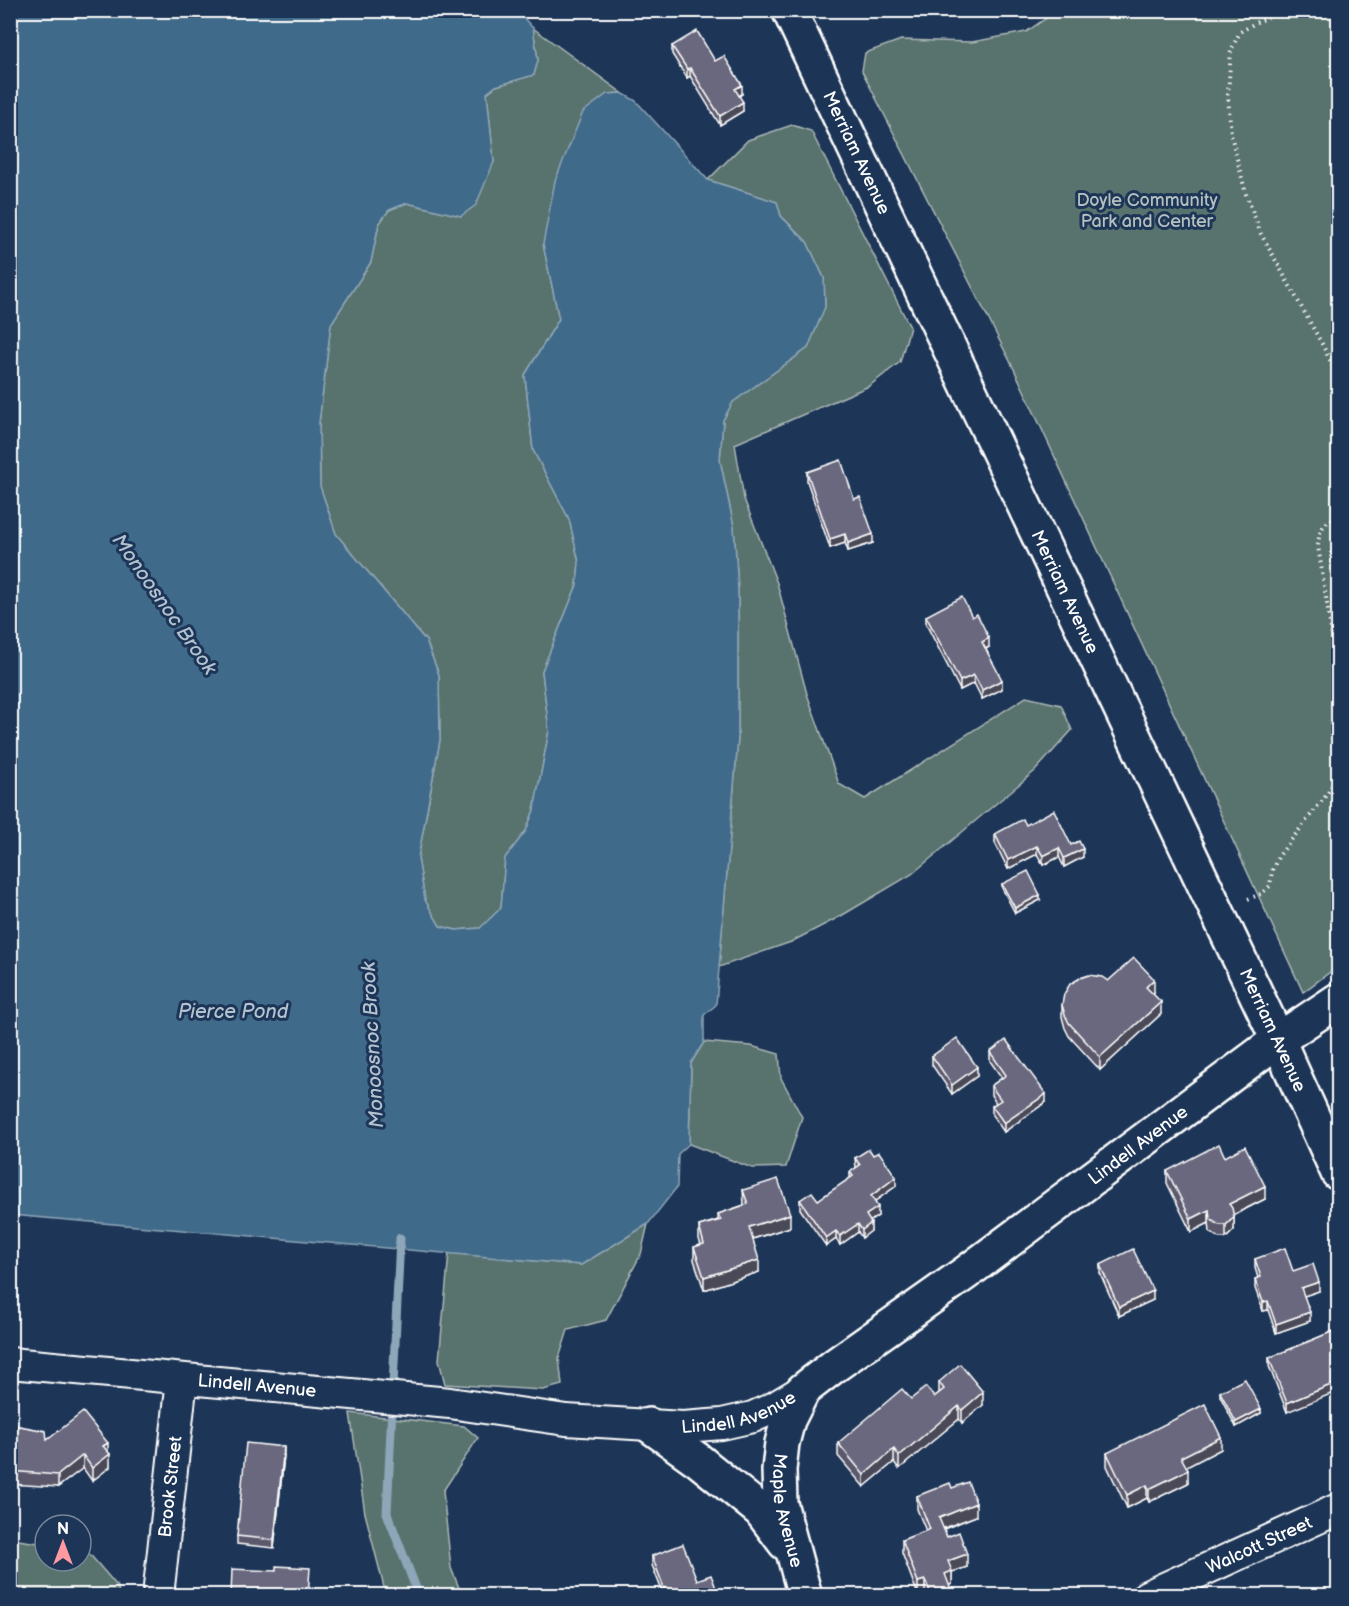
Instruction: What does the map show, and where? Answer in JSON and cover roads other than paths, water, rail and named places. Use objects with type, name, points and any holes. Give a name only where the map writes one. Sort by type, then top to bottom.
[{"type":"main road","name":"Merriam Avenue","points":[[789,10],[1278,1040],[1338,1173]]},
{"type":"main road","name":"Lindell Avenue","points":[[802,1390],[967,1272],[1278,1040],[1338,1000]]},
{"type":"main road","name":"Maple Avenue","points":[[802,1390],[788,1420],[782,1443],[779,1470],[780,1503],[805,1596]]},
{"type":"main road","points":[[649,1425],[698,1460],[761,1511],[792,1552]]},
{"type":"street","name":"Lindell Avenue","points":[[10,1363],[450,1403],[566,1420],[683,1427],[722,1424],[753,1417],[802,1390]]},
{"type":"street","name":"Brook Street","points":[[158,1596],[182,1379]]},
{"type":"street","name":"Walcott Street","points":[[1147,1596],[1338,1509]]},
{"type":"water","name":"Pierce Pond","points":[[11,11],[517,11],[533,28],[538,60],[534,75],[496,86],[487,93],[494,162],[476,205],[461,216],[407,203],[389,210],[379,223],[371,262],[331,324],[319,423],[320,486],[336,534],[426,641],[439,675],[440,740],[418,858],[425,900],[440,926],[456,930],[480,928],[501,908],[505,858],[526,831],[534,810],[549,731],[542,671],[577,585],[579,562],[569,519],[533,450],[525,375],[559,319],[543,244],[555,181],[583,112],[607,94],[622,93],[636,101],[708,180],[777,202],[781,216],[807,242],[824,278],[825,307],[808,348],[733,402],[723,420],[720,460],[734,527],[738,590],[738,738],[716,1005],[704,1015],[704,1042],[691,1063],[689,1144],[678,1154],[677,1187],[648,1224],[581,1265],[11,1215]]},
{"type":"waterway","name":"Monoosnoc Brook","points":[[400,1238],[387,1513],[419,1596]]},
{"type":"park label","name":"Doyle Community Park and Center","points":[[1147,210]]}]
